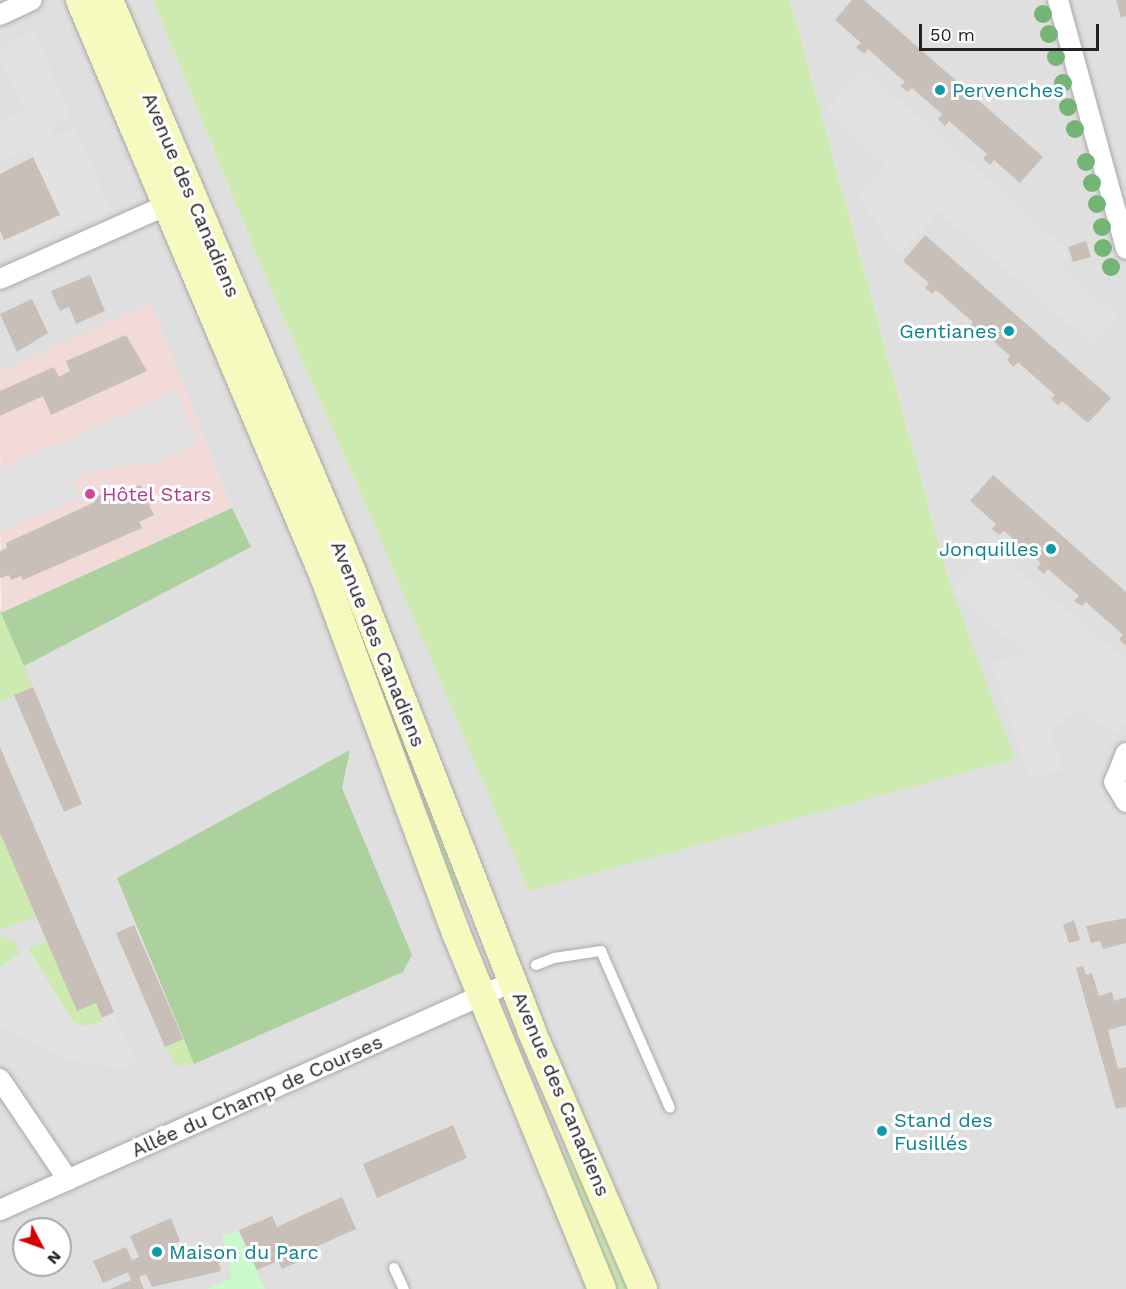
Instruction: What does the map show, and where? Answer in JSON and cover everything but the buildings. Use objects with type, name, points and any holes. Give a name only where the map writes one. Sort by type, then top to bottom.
[{"type":"main road","name":"Avenue des Canadiens","points":[[81,0],[169,204],[325,579],[426,855],[602,1289]]},
{"type":"main road","name":"Avenue des Canadiens","points":[[109,0],[525,973],[575,1138],[602,1190],[643,1289]]},
{"type":"street","points":[[0,15],[32,0]]},
{"type":"street","points":[[1058,0],[1126,249]]},
{"type":"street","points":[[0,279],[169,204]]},
{"type":"street","points":[[1126,753],[1114,782],[1126,802]]},
{"type":"street","name":"Allée du Champ de Courses","points":[[0,1210],[483,995],[525,973]]},
{"type":"street","points":[[0,1080],[68,1180]]},
{"type":"lane","points":[[525,973],[554,958],[601,951],[670,1108]]},
{"type":"lane","points":[[394,1268],[405,1289]]},
{"type":"shaded area","points":[[0,0],[153,0],[267,281],[362,496],[1014,759],[949,581],[790,0],[1126,0],[1126,1289],[0,1289],[0,610],[232,508],[151,303],[0,372]]},
{"type":"shaded area","points":[[34,30],[71,117],[54,124],[54,136],[75,127],[111,210],[0,260],[0,243],[60,215],[28,148],[0,161],[0,121],[24,109],[0,62],[0,48]]},
{"type":"shaded area","points":[[863,68],[1066,249],[1063,270],[1118,318],[1093,345],[939,212],[897,256],[859,196],[885,166],[825,111]]},
{"type":"shaded area","points":[[151,302],[232,508],[1,613],[0,372]]},
{"type":"shaded area","points":[[176,391],[198,443],[159,462],[108,468],[72,479],[80,497],[0,534],[0,469]]},
{"type":"shaded area","points":[[990,547],[1126,660],[1126,722],[1115,735],[1078,709],[1051,731],[1064,769],[1029,779],[992,663],[1026,654],[952,590]]},
{"type":"shaded area","points":[[28,948],[73,1022],[83,1026],[102,1022],[102,1018],[114,1012],[139,1064],[118,1068],[67,1060],[0,1025],[0,967]]},
{"type":"green space","points":[[153,0],[790,0],[949,581],[1015,759],[529,891],[362,496],[267,281]]},
{"type":"green space","points":[[232,508],[251,547],[24,666],[1,613]]},
{"type":"green space","points":[[336,571],[465,898],[456,901]]},
{"type":"green space","points":[[0,610],[33,687],[0,702]]},
{"type":"green space","points":[[350,750],[342,788],[412,955],[403,972],[194,1064],[117,878]]},
{"type":"green space","points":[[0,833],[36,917],[1,929],[0,929]]},
{"type":"green space","points":[[0,935],[14,941],[20,954],[0,967]]},
{"type":"green space","points":[[47,941],[77,1011],[96,1003],[103,1022],[83,1026],[73,1022],[28,948]]},
{"type":"green space","points":[[183,1039],[194,1064],[176,1066],[165,1047]]},
{"type":"green space","points":[[544,1105],[559,1145],[592,1195],[632,1289],[615,1289],[539,1107]]},
{"type":"green space","points":[[238,1231],[265,1289],[207,1289],[232,1278],[222,1235]]},
{"type":"place","name":"Pervenches","points":[[940,90]]},
{"type":"place","name":"Gentianes","points":[[1009,331]]},
{"type":"place","name":"Hôtel Stars","points":[[90,494]]},
{"type":"place","name":"Jonquilles","points":[[1051,549]]},
{"type":"place","name":"Stand des Fusillés","points":[[882,1131]]},
{"type":"place","name":"Maison du Parc","points":[[157,1252]]}]
